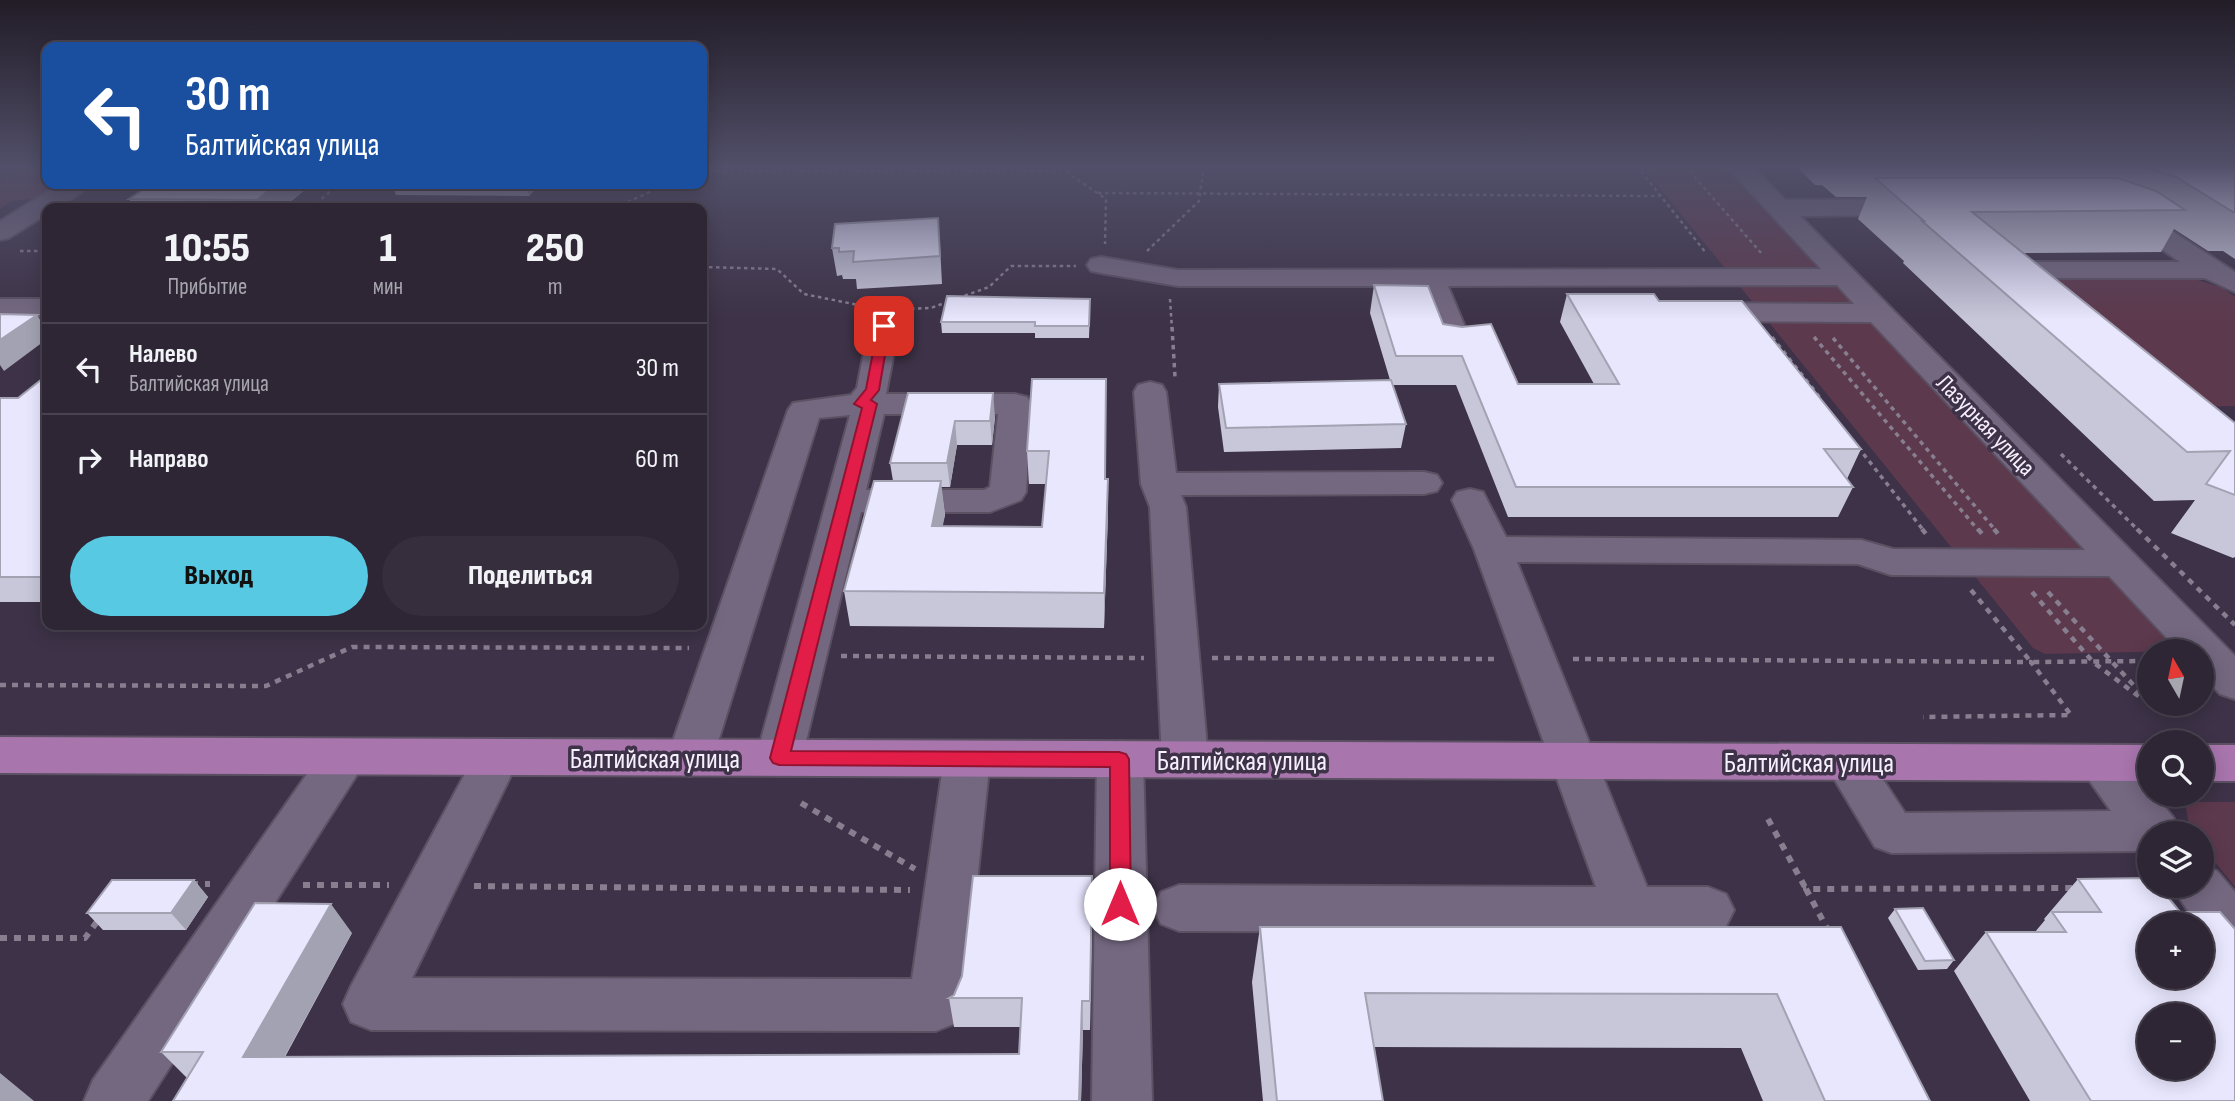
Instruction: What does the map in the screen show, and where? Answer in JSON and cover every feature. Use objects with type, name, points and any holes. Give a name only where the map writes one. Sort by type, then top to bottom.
[{"type":"main road","name":"Балтийская улица","points":[[1,757],[2137,763]]},
{"type":"main road","points":[[2214,763],[2235,763]]},
{"type":"street","points":[[5,239],[33,217]]},
{"type":"street","name":"Лазурная улица","points":[[1787,217],[2235,683]]},
{"type":"street","points":[[2125,217],[2143,224],[2223,276]]},
{"type":"street","points":[[5,239],[42,234]]},
{"type":"street","points":[[1103,266],[1162,277],[1725,277],[1768,268],[1844,277]]},
{"type":"street","points":[[2036,296],[2004,270],[2223,276]]},
{"type":"street","points":[[1430,278],[1457,344]]},
{"type":"street","points":[[0,308],[42,308]]},
{"type":"street","points":[[1691,312],[1879,313]]},
{"type":"street","points":[[779,758],[846,501],[866,404],[873,390],[886,315]]},
{"type":"street","points":[[1150,392],[1159,484],[1168,507],[1185,760]]},
{"type":"street","points":[[690,758],[805,410],[866,404],[1015,404],[1008,492],[990,501],[846,501]]},
{"type":"street","points":[[1159,484],[1424,483]]},
{"type":"street","points":[[1470,500],[1493,549],[1630,910]]},
{"type":"street","points":[[1493,549],[1861,552],[1891,562],[2119,563]]},
{"type":"street","points":[[114,1101],[344,757]]},
{"type":"street","points":[[497,757],[371,1004],[936,1004],[967,759]]},
{"type":"street","points":[[1119,759],[1122,1101]]},
{"type":"street","points":[[1847,762],[1892,832],[2137,832]]},
{"type":"street","points":[[2100,763],[2148,821]]},
{"type":"street","points":[[2209,898],[2235,930]]},
{"type":"street","points":[[1179,908],[1708,910]]},
{"type":"path","points":[[707,267],[777,269],[804,294],[886,315],[931,308],[989,287],[1011,266],[1103,266],[1105,217]]},
{"type":"path","points":[[1150,392],[1175,383],[1169,288],[1147,251],[1182,217]]},
{"type":"path","points":[[1677,217],[1725,277]]},
{"type":"path","points":[[1727,217],[1768,268]]},
{"type":"path","points":[[5,239],[42,250]]},
{"type":"path","points":[[1754,312],[1821,399]]},
{"type":"path","points":[[1803,313],[2015,563],[2094,662],[2137,694]]},
{"type":"path","points":[[1803,313],[2015,563],[2137,689]]},
{"type":"path","points":[[1855,443],[2071,715],[1923,717]]},
{"type":"path","points":[[0,685],[266,687],[352,646],[726,648]]},
{"type":"path","points":[[807,648],[824,651],[833,656],[2137,661]]},
{"type":"path","points":[[801,803],[951,891]]},
{"type":"path","points":[[1769,819],[1830,934],[1817,935]]},
{"type":"path","points":[[178,883],[951,891]]},
{"type":"path","points":[[1806,888],[2079,888]]},
{"type":"path","points":[[0,939],[85,938],[102,916]]},
{"type":"shaded area","points":[[1684,217],[1773,217],[2166,639],[2137,639],[2137,652],[2045,654],[2033,648]]},
{"type":"shaded area","points":[[2059,279],[2195,279],[2223,288],[2235,297],[2235,406],[2202,407],[2053,283]]},
{"type":"shaded area","points":[[2214,802],[2235,802],[2235,887],[2214,861],[2214,821],[2188,821],[2186,807],[2214,807]]},
{"type":"building","points":[[1920,217],[1979,217],[2235,423],[2235,495],[2206,484],[2230,451],[2187,452]]},
{"type":"building","points":[[938,218],[940,256],[853,262],[854,251],[839,252],[839,248],[832,248],[835,224]]},
{"type":"building","points":[[1374,285],[1428,286],[1443,324],[1462,327],[1491,324],[1518,384],[1619,384],[1567,294],[1654,294],[1659,301],[1742,301],[1861,449],[1824,449],[1853,487],[1516,487],[1462,356],[1396,356]]},
{"type":"building","points":[[947,296],[1090,299],[1089,326],[1035,326],[1035,322],[941,322]]},
{"type":"building","points":[[0,314],[37,315],[0,340]]},
{"type":"building","points":[[42,379],[42,577],[0,577],[0,398],[18,398]]},
{"type":"building","points":[[1032,379],[1106,379],[1105,479],[1108,479],[1104,593],[844,591],[874,481],[941,481],[932,526],[1042,527],[1049,451],[1027,451]]},
{"type":"building","points":[[1391,380],[1406,424],[1226,428],[1219,384]]},
{"type":"building","points":[[908,393],[993,393],[990,421],[955,421],[947,463],[890,463]]},
{"type":"building","points":[[973,876],[1092,876],[1090,1001],[1082,1001],[1079,1101],[173,1101],[203,1052],[161,1052],[255,903],[331,904],[243,1057],[1019,1054],[1022,998],[949,998],[954,995],[962,976]]},
{"type":"building","points":[[2137,878],[2137,898],[2169,898],[2180,912],[2137,912],[2137,989],[2214,989],[2214,912],[2220,912],[2235,929],[2235,1101],[2091,1101],[1986,932],[2066,932],[2052,912],[2101,912],[2078,879]]},
{"type":"building","points":[[112,880],[194,880],[171,913],[87,913]]},
{"type":"building","points":[[1923,908],[1954,960],[1925,961],[1895,909]]},
{"type":"building","points":[[1260,927],[1841,927],[1930,1101],[1825,1101],[1777,994],[1365,993],[1383,1101],[1277,1101]]},
{"type":"route","points":[[884,326],[873,390],[861,404],[870,404],[779,758],[1119,759],[1120,904]]}]
